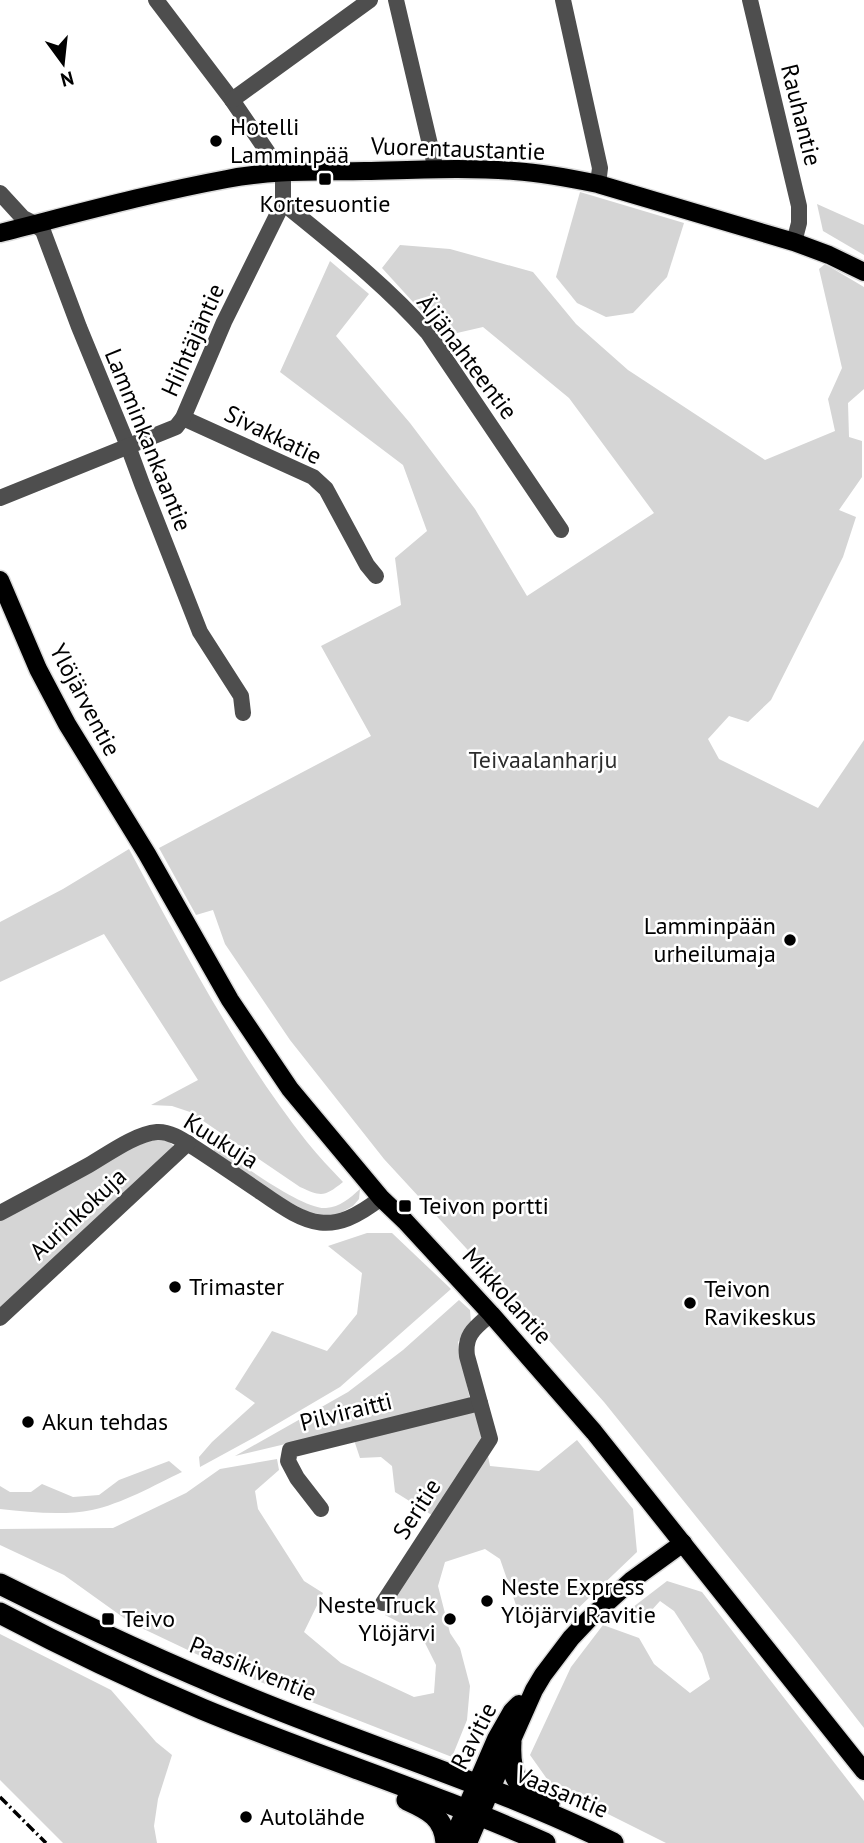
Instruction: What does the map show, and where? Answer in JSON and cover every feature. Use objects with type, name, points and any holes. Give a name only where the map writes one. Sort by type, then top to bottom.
[{"type":"highway","name":"Paasikiventie","points":[[0,1584],[93,1630],[252,1700],[483,1788]]},
{"type":"highway","points":[[0,1614],[85,1657],[181,1699],[545,1843]]},
{"type":"highway","points":[[510,1742],[512,1768],[518,1782],[527,1792],[576,1815],[606,1840]]},
{"type":"highway","points":[[329,1758],[340,1771],[422,1807],[434,1815],[442,1824],[448,1843]]},
{"type":"highway","name":"Vaasantie","points":[[483,1788],[606,1840]]},
{"type":"main road","name":"Vuorentaustantie","points":[[0,233],[227,179],[279,172],[513,171],[598,184],[794,242],[864,272]]},
{"type":"main road","name":"Ylöjärventie","points":[[0,580],[52,697],[137,838]]},
{"type":"main road","name":"Mikkolantie","points":[[137,838],[216,977],[267,1057],[310,1114],[381,1198],[491,1314],[610,1451],[864,1771]]},
{"type":"main road","name":"Ravitie","points":[[483,1788],[510,1742],[534,1690],[564,1647],[589,1619],[632,1580],[683,1543]]},
{"type":"main road","name":"Ravitie","points":[[473,1813],[483,1788],[496,1739],[512,1711],[534,1690]]},
{"type":"main road","points":[[448,1843],[473,1813]]},
{"type":"main road","points":[[468,1843],[473,1813]]},
{"type":"street","points":[[156,0],[232,100],[279,172]]},
{"type":"street","points":[[232,100],[370,0]]},
{"type":"street","points":[[396,0],[436,170]]},
{"type":"street","points":[[563,0],[600,168],[598,184]]},
{"type":"street","name":"Rauhantie","points":[[750,0],[799,206],[799,223],[794,242]]},
{"type":"street","name":"Hiihtäjäntie","points":[[0,498],[176,427],[183,418],[224,322],[283,203],[279,172]]},
{"type":"street","name":"Lamminkankaantie","points":[[0,193],[23,218],[43,231],[200,632],[242,695],[243,713]]},
{"type":"street","name":"Äijänahteentie","points":[[283,203],[365,271],[428,333],[561,530]]},
{"type":"street","name":"Sivakkatie","points":[[183,418],[313,477],[327,489],[367,565],[376,576]]},
{"type":"street","name":"Kuukuja","points":[[0,1213],[130,1142],[150,1133],[161,1132],[188,1143],[291,1213],[312,1222],[332,1223],[346,1219],[364,1212],[381,1198]]},
{"type":"street","name":"Aurinkokuja","points":[[0,1318],[188,1143]]},
{"type":"street","points":[[480,1403],[466,1343],[470,1334],[491,1314]]},
{"type":"street","name":"Seritie","points":[[383,1603],[490,1439],[480,1403]]},
{"type":"street","name":"Pilviraitti","points":[[321,1509],[297,1478],[288,1461],[290,1450],[480,1403]]},
{"type":"green space","points":[[580,192],[684,223],[667,277],[633,313],[606,317],[577,303],[556,277]]},
{"type":"green space","points":[[817,204],[864,225],[864,255],[823,231]]},
{"type":"green space","name":"Teivaalanharju","points":[[400,245],[450,249],[533,272],[576,324],[628,370],[765,460],[835,431],[828,399],[842,368],[819,269],[825,264],[864,287],[864,389],[848,403],[849,437],[862,441],[862,477],[839,510],[856,517],[843,557],[771,700],[748,722],[729,716],[708,739],[719,759],[818,808],[864,740],[864,1728],[604,1402],[384,1159],[290,1040],[225,944],[213,910],[196,915],[159,848],[371,736],[321,646],[401,605],[395,558],[427,531],[403,465],[280,372],[330,261],[369,294],[336,336],[410,423],[475,509],[527,596],[654,513],[569,398],[483,327],[444,336],[382,268]]},
{"type":"green space","points":[[129,849],[212,999],[257,1072],[307,1142],[343,1182],[331,1191],[318,1194],[300,1187],[190,1112],[172,1106],[151,1105],[198,1080],[104,934],[0,982],[0,922],[63,889]]},
{"type":"green space","points":[[158,1139],[168,1141],[175,1147],[0,1308],[0,1218],[120,1154]]},
{"type":"green space","points":[[215,1146],[270,1183],[316,1207],[336,1206],[360,1189],[359,1199],[342,1212],[314,1215],[280,1197],[213,1153]]},
{"type":"green space","points":[[367,1233],[392,1233],[451,1289],[340,1387],[200,1467],[199,1457],[255,1403],[235,1389],[272,1331],[327,1351],[357,1314],[362,1273],[328,1246]]},
{"type":"green space","points":[[459,1300],[470,1310],[471,1322],[458,1342],[470,1400],[235,1456],[348,1392],[403,1350]]},
{"type":"green space","points":[[474,1407],[484,1442],[435,1517],[395,1492],[392,1466],[381,1457],[360,1458],[353,1437]]},
{"type":"green space","points":[[577,1440],[633,1509],[637,1552],[571,1615],[516,1605],[500,1559],[485,1549],[445,1562],[438,1586],[450,1633],[460,1648],[470,1686],[467,1720],[452,1757],[232,1671],[131,1623],[64,1575],[0,1545],[0,1529],[113,1528],[186,1493],[220,1469],[277,1459],[279,1470],[255,1491],[258,1509],[304,1581],[323,1593],[304,1632],[341,1663],[414,1697],[434,1693],[436,1665],[420,1633],[385,1615],[390,1598],[487,1451],[490,1466],[539,1471]]},
{"type":"green space","points":[[169,1461],[182,1472],[138,1494],[103,1507],[58,1513],[0,1509],[0,1486],[10,1492],[31,1492],[42,1484],[73,1497],[99,1495],[119,1480]]},
{"type":"green space","points":[[667,1581],[702,1592],[864,1801],[864,1843],[666,1843],[552,1786],[530,1755],[571,1667],[603,1625],[639,1638],[654,1664],[690,1693],[710,1679],[702,1654],[674,1611],[660,1601],[640,1623],[627,1621],[624,1614]]},
{"type":"green space","points":[[0,1634],[111,1690],[156,1742],[172,1755],[158,1799],[154,1826],[157,1843],[63,1843],[0,1780]]},
{"type":"railway","points":[[0,1797],[46,1843]]},
{"type":"place","name":"Hotelli Lamminpää","points":[[216,141]]},
{"type":"place","name":"Kortesuontie","points":[[325,179]]},
{"type":"place","name":"Lamminpään urheilumaja","points":[[790,940]]},
{"type":"place","name":"Teivon portti","points":[[405,1206]]},
{"type":"place","name":"Trimaster","points":[[175,1287]]},
{"type":"place","name":"Teivon Ravikeskus","points":[[690,1303]]},
{"type":"place","name":"Akun tehdas","points":[[28,1422]]},
{"type":"place","name":"Neste Express Ylöjärvi Ravitie","points":[[487,1601]]},
{"type":"place","name":"Teivo","points":[[108,1619]]},
{"type":"place","name":"Neste Truck Ylöjärvi","points":[[450,1619]]},
{"type":"place","name":"Autolähde","points":[[246,1817]]}]
